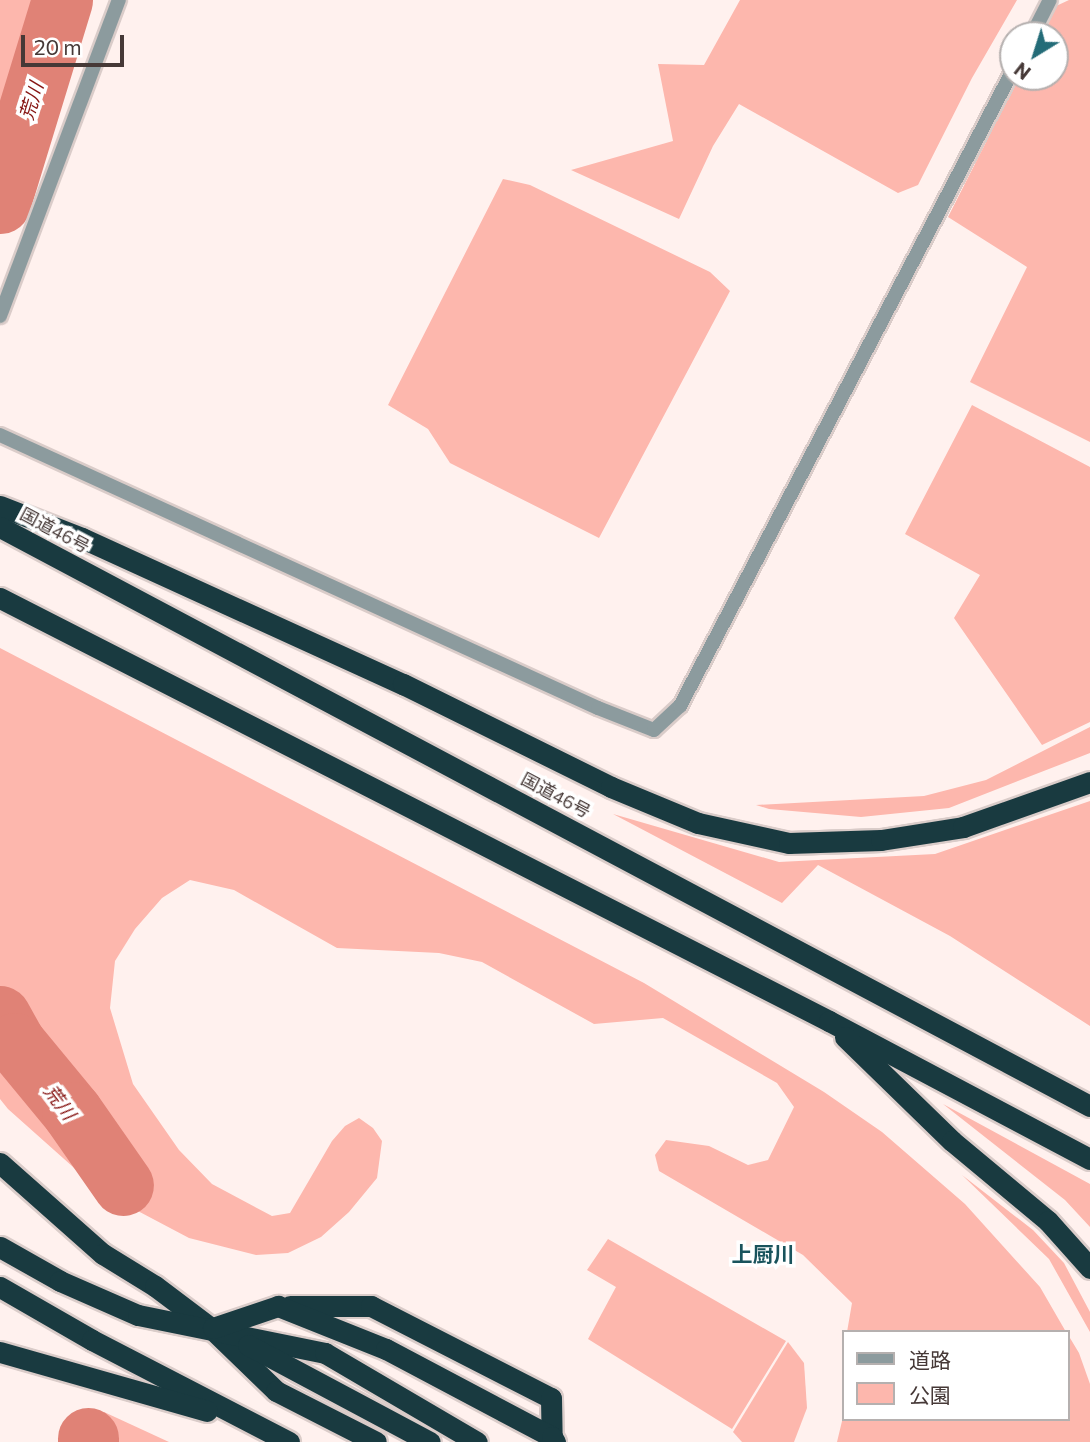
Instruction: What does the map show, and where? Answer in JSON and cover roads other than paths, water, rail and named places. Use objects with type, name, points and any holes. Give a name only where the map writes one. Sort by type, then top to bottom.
[{"type":"highway","points":[[0,506],[82,538],[402,684],[611,787],[698,823],[789,843],[881,840],[963,827],[1090,782]]},
{"type":"highway","name":"国道46号","points":[[0,527],[1090,1106]]},
{"type":"highway","points":[[0,598],[829,1021],[1090,1159]]},
{"type":"highway","points":[[829,1021],[952,1141],[1048,1221],[1090,1268]]},
{"type":"highway","points":[[0,1163],[103,1254],[155,1286],[211,1328],[276,1391],[376,1442]]},
{"type":"highway","points":[[0,1247],[60,1281],[138,1315],[325,1353],[477,1442]]},
{"type":"highway","points":[[0,1286],[92,1340],[289,1442]]},
{"type":"highway","points":[[211,1328],[278,1306],[371,1306],[551,1398],[554,1439]]},
{"type":"highway","points":[[278,1306],[386,1349],[554,1439]]},
{"type":"highway","points":[[211,1328],[288,1364],[430,1442]]},
{"type":"highway","points":[[0,1352],[249,1423],[274,1442]]},
{"type":"street","points":[[0,316],[119,0]]},
{"type":"street","points":[[1039,21],[1050,0]]},
{"type":"street","points":[[0,435],[598,708],[654,730],[680,706],[1002,91]]},
{"type":"waterway","name":"荒川","points":[[0,203],[62,0]]},
{"type":"waterway","name":"荒川","points":[[0,1016],[15,1043],[72,1112],[123,1185]]},
{"type":"district","name":"上厨川","points":[[763,1254]]}]
